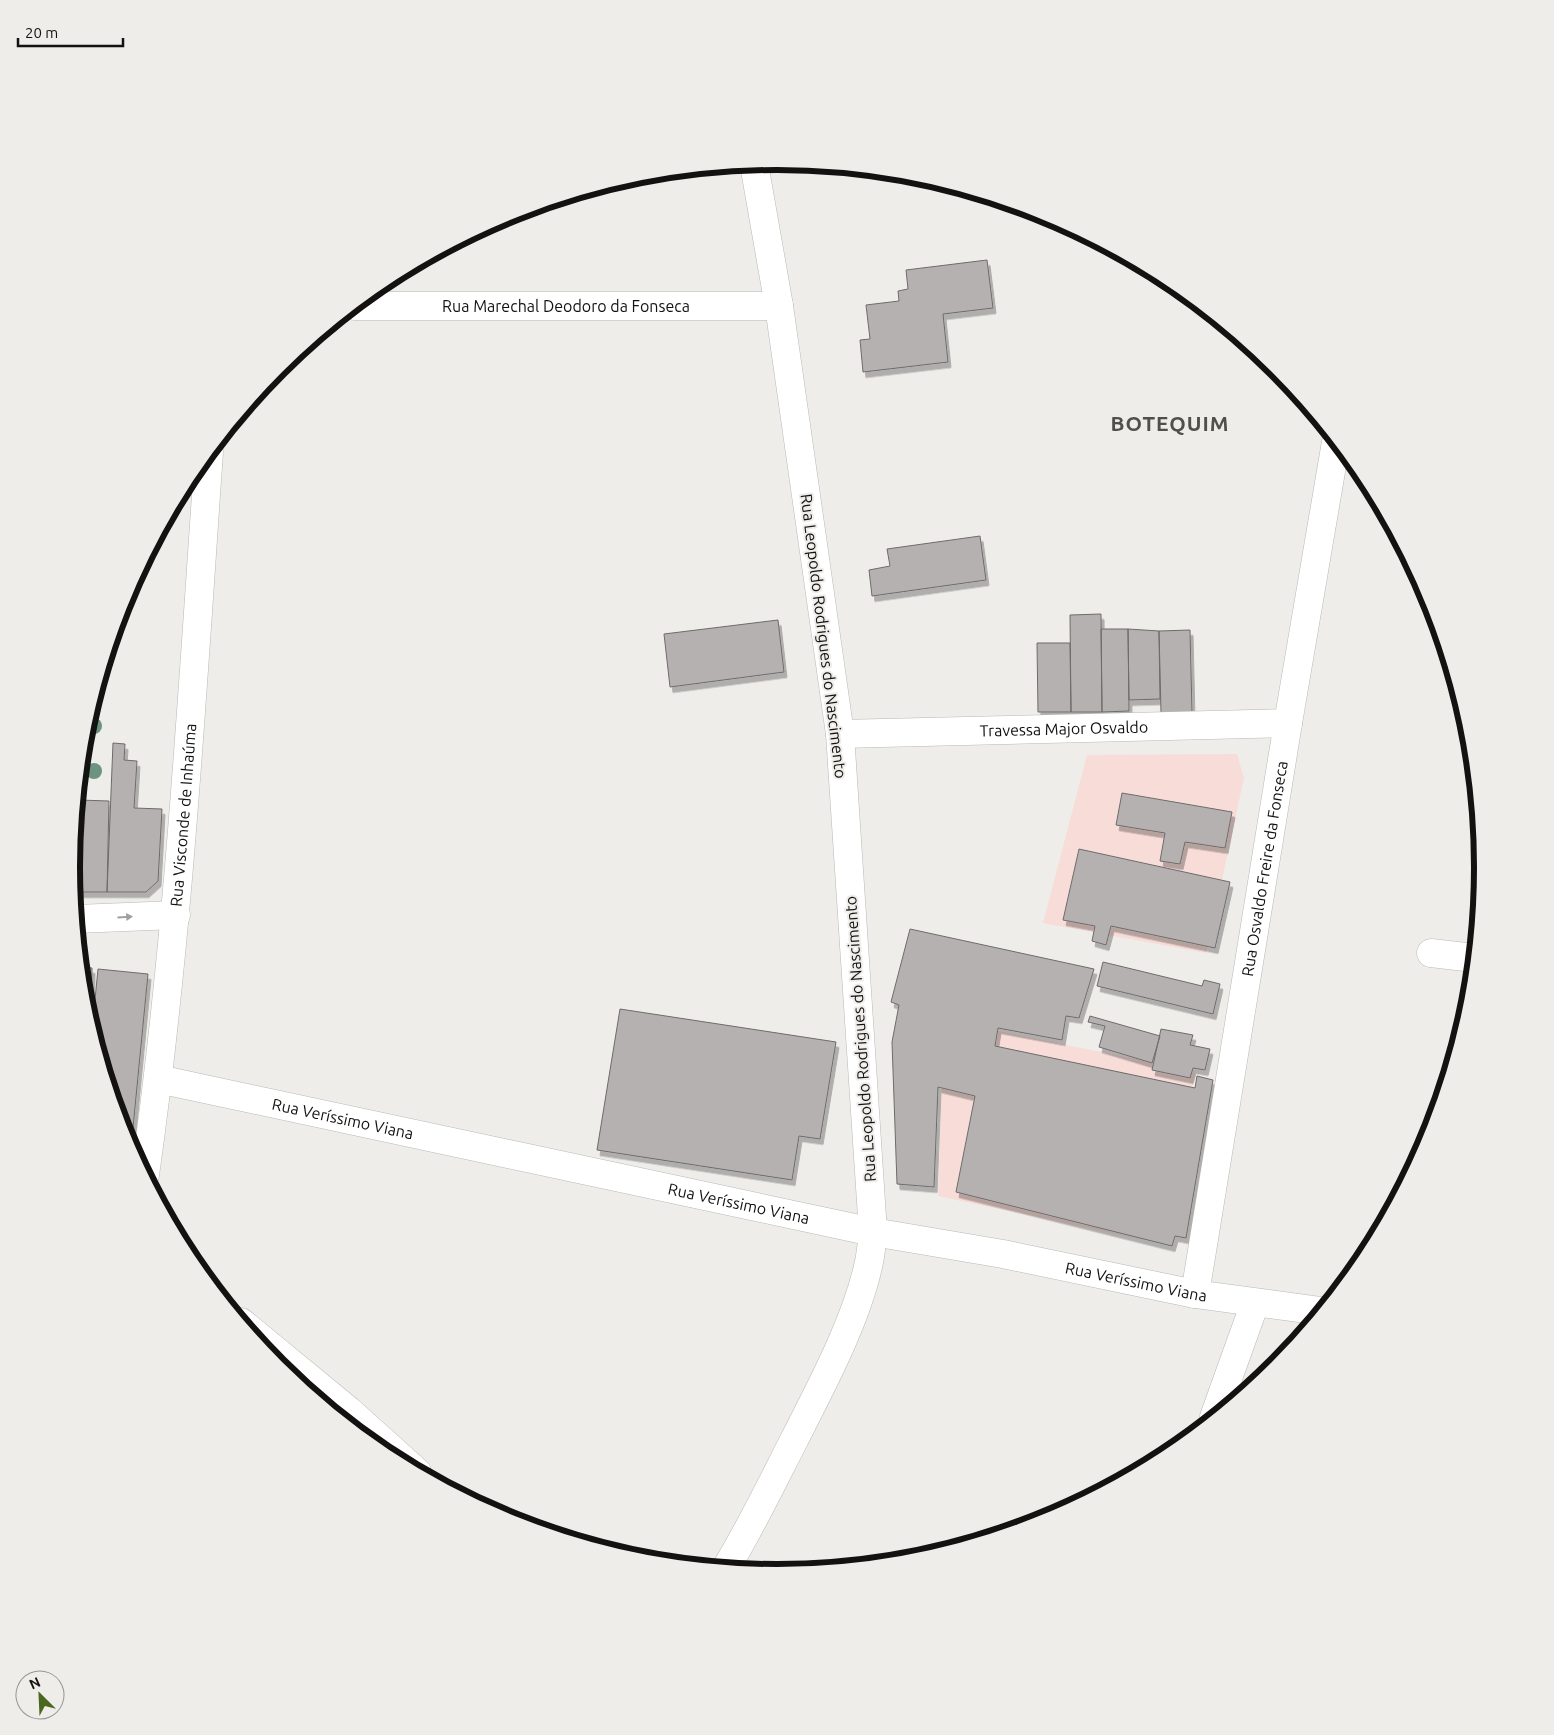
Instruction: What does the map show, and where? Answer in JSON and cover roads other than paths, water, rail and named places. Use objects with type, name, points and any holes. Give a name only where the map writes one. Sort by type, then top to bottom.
[{"type":"street","name":"Rua Leopoldo Rodrigues do Nascimento","points":[[729,1563],[744,1538],[804,1420],[847,1328],[869,1261],[873,1232],[840,734],[779,306],[755,171]]},
{"type":"street","name":"Rua Marechal Deodoro da Fonseca","points":[[365,306],[779,306]]},
{"type":"street","name":"Rua Osvaldo Freire da Fonseca","points":[[1195,1294],[1335,449]]},
{"type":"street","name":"Rua Visconde de Inhaúma","points":[[147,1164],[176,914],[208,465]]},
{"type":"street","name":"Travessa Major Osvaldo","points":[[840,734],[1288,723]]},
{"type":"street","points":[[82,919],[176,914]]},
{"type":"street","points":[[1431,953],[1468,957]]},
{"type":"street","name":"Rua Veríssimo Viana","points":[[158,1079],[873,1232],[1004,1254],[1195,1294],[1314,1311]]},
{"type":"street","points":[[1218,1407],[1255,1302]]},
{"type":"street","points":[[273,1348],[386,1444]]},
{"type":"district","name":"BOTEQUIM","points":[[1170,424]]}]
